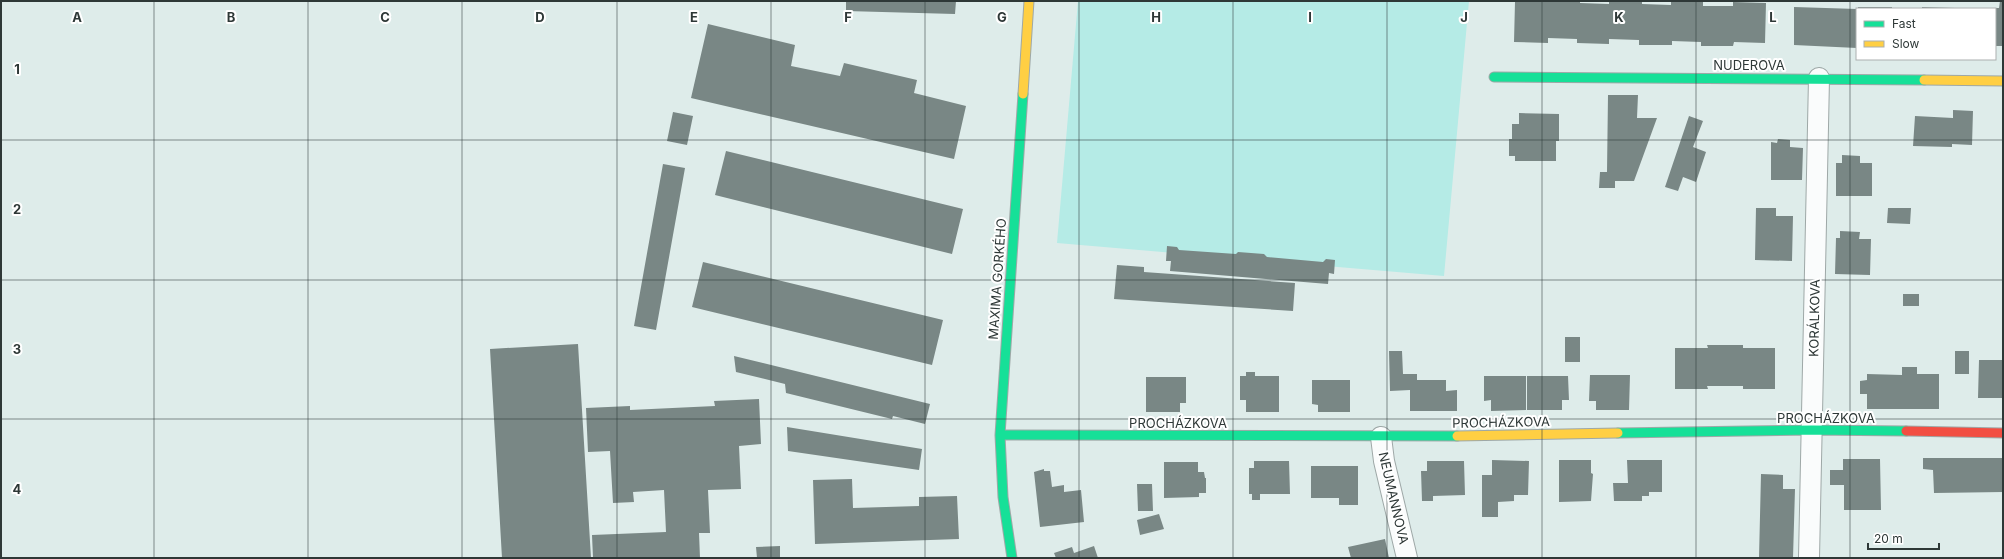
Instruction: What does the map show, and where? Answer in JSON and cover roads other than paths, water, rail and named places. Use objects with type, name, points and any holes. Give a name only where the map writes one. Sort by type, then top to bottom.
[{"type":"street","name":"MAXIMA GORKÉHO","points":[[1012,558],[1001,491],[1000,435],[1029,1]]},
{"type":"street","name":"NUDEROVA","points":[[1494,77],[1819,78],[2003,81]]},
{"type":"street","name":"KORÁLKOVA","points":[[1809,558],[1819,78]]},
{"type":"street","name":"PROCHÁZKOVA","points":[[1000,435],[1381,437],[1812,430],[2003,433]]},
{"type":"street","name":"NEUMANNOVA","points":[[1381,437],[1384,461],[1407,558]]}]
